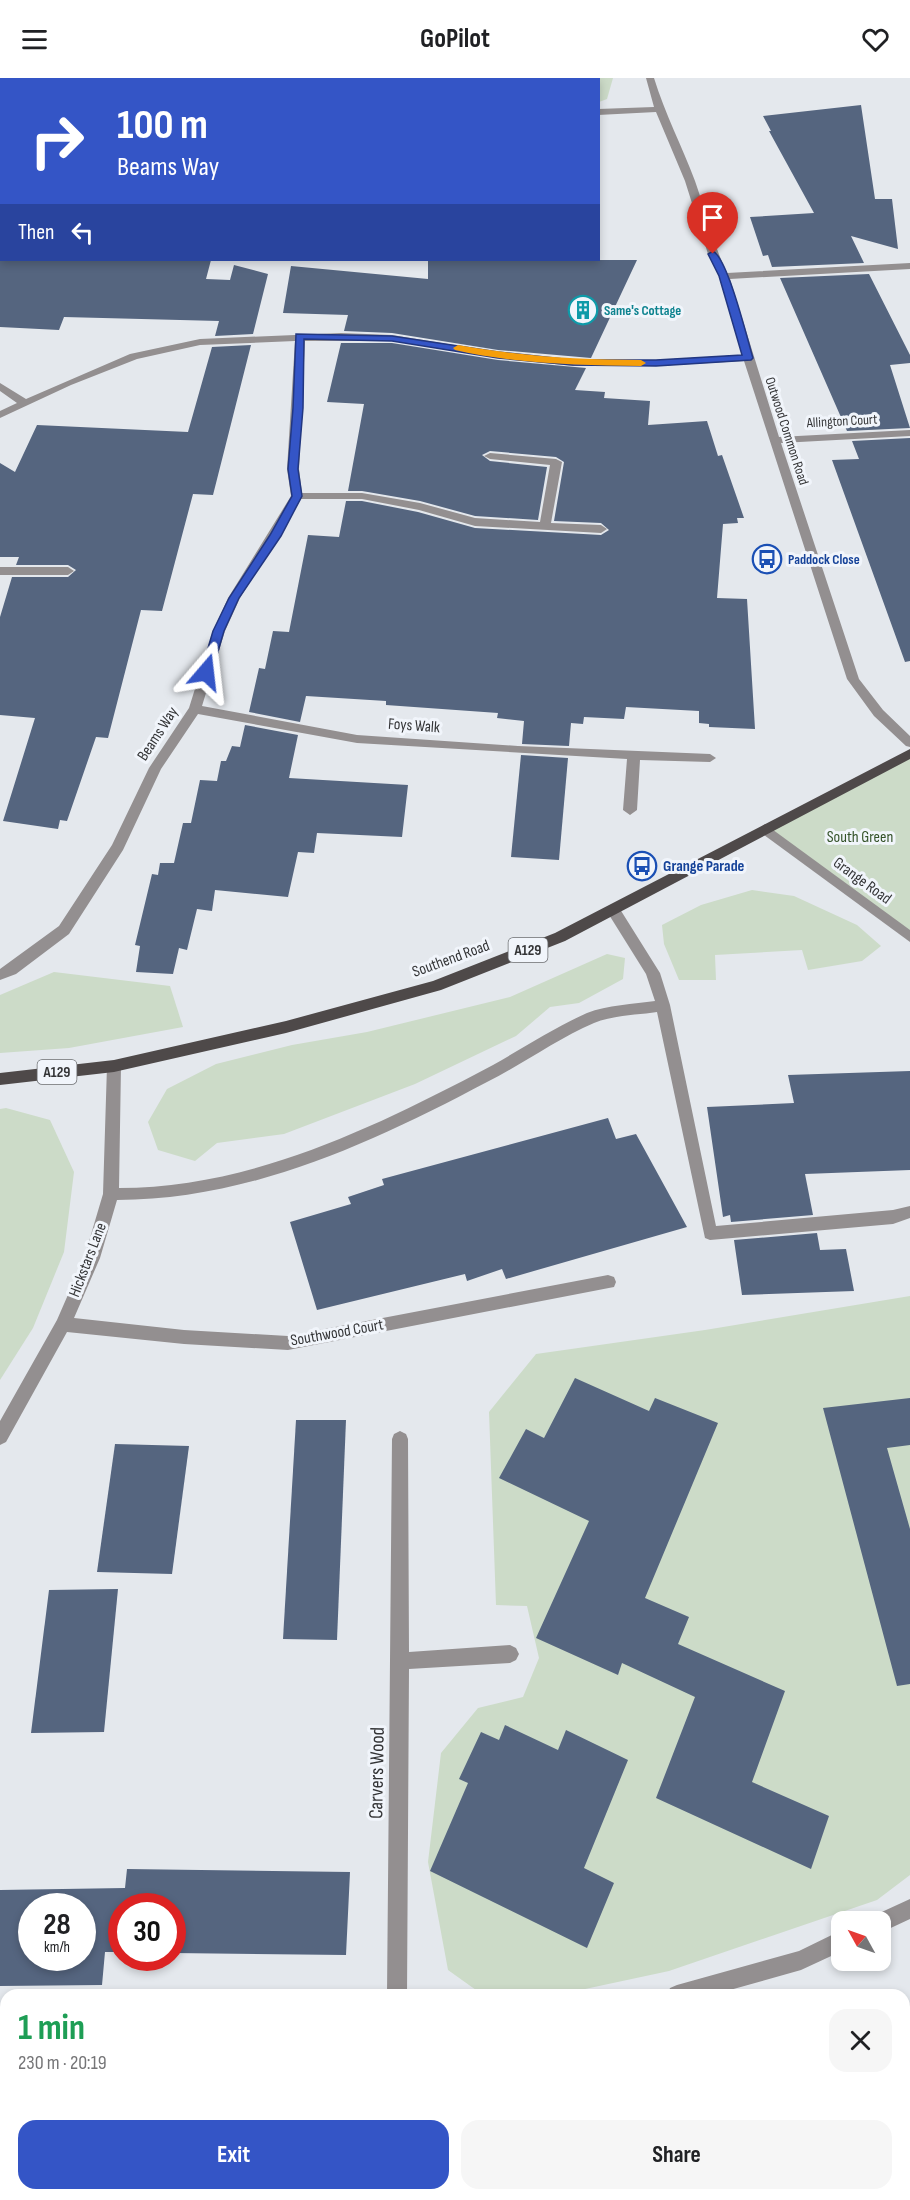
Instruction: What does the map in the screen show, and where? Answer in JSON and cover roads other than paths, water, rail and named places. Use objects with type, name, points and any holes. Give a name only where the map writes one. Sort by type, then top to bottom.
[{"type":"main road","name":"Southend Road","points":[[0,1079],[114,1066],[286,1027],[436,986],[560,937],[910,753]]},
{"type":"street","name":"Outwood Common Road","points":[[650,78],[659,109],[690,181],[713,254],[724,276],[748,358],[853,679],[866,700],[882,719],[910,743]]},
{"type":"street","points":[[600,112],[659,109]]},
{"type":"street","points":[[724,276],[910,266]]},
{"type":"street","points":[[0,415],[67,382],[134,356],[200,342],[300,336],[392,338],[498,355],[573,363],[656,363],[748,358]]},
{"type":"street","points":[[300,336],[293,469],[297,496],[362,496],[420,507],[475,522],[601,529]]},
{"type":"street","points":[[0,386],[25,403]]},
{"type":"street","name":"Allington Court","points":[[776,440],[910,433]]},
{"type":"street","points":[[490,456],[556,462],[545,526]]},
{"type":"street","name":"Beams Way","points":[[0,975],[11,970],[64,930],[118,847],[154,768],[195,709],[219,631],[234,598],[276,536],[297,496]]},
{"type":"street","points":[[0,571],[68,572]]},
{"type":"street","name":"Foys Walk","points":[[195,709],[357,739],[710,758]]},
{"type":"street","points":[[630,810],[634,755]]},
{"type":"street","name":"Grange Road","points":[[765,829],[910,937]]},
{"type":"street","points":[[612,910],[652,974],[663,1005],[710,1233],[893,1218],[910,1212]]},
{"type":"street","points":[[111,1194],[140,1194],[214,1184],[312,1158],[393,1122],[482,1078],[593,1017],[663,1005]]},
{"type":"street","name":"Hickstars Lane","points":[[0,1437],[63,1324],[92,1258],[111,1194],[114,1066]]},
{"type":"street","name":"Southwood Court","points":[[63,1324],[184,1337],[288,1343],[608,1282]]},
{"type":"street","name":"Carvers Wood","points":[[397,1989],[400,1439]]},
{"type":"street","points":[[400,1660],[510,1654]]},
{"type":"street","points":[[891,1918],[910,1909]]},
{"type":"street","points":[[698,1989],[801,1960],[831,1945]]},
{"type":"place","name":"Same's Cottage","points":[[583,310]]},
{"type":"place","name":"Paddock Close","points":[[767,559]]},
{"type":"place","name":"Grange Parade","points":[[642,866]]},
{"type":"park label","name":"South Green","points":[[860,837]]}]
